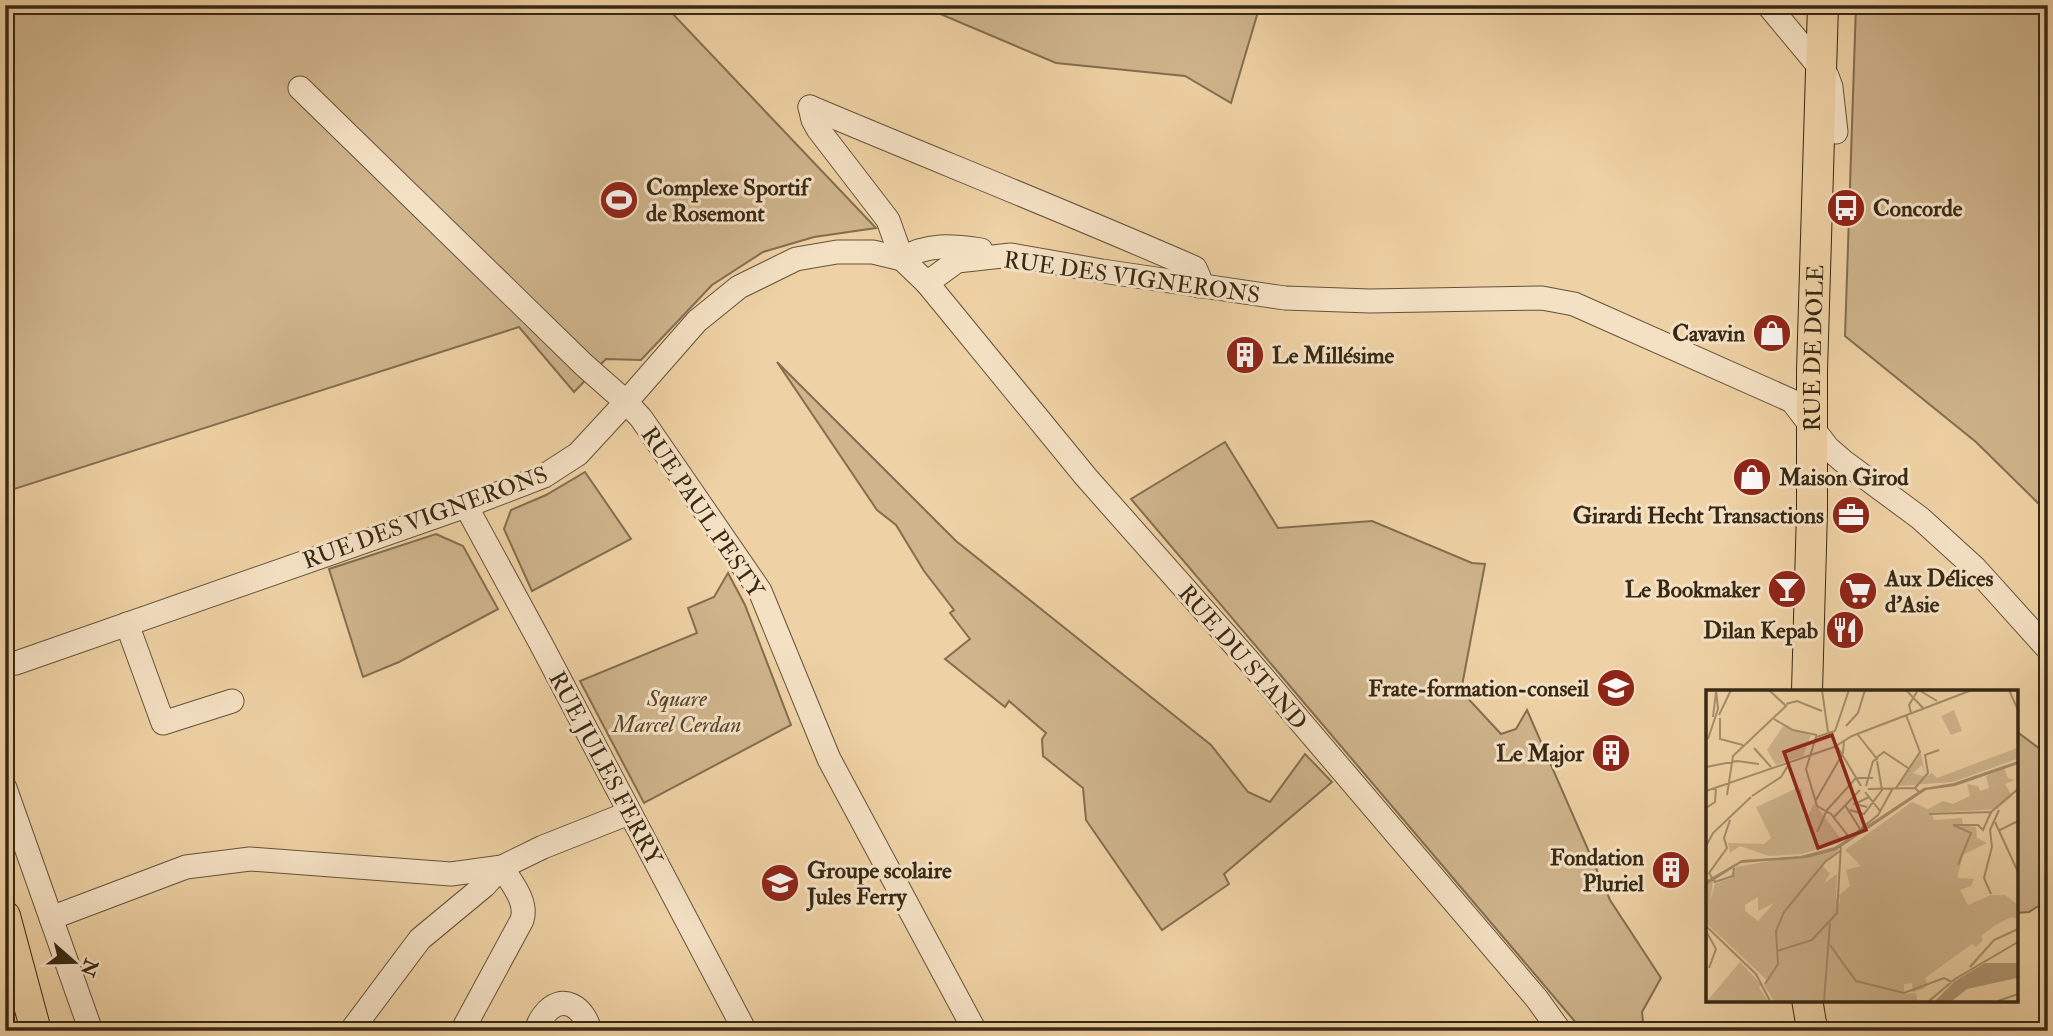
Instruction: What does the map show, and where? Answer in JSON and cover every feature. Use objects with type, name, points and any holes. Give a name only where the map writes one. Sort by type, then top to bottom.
[{"type":"main road","name":"RUE DE DOLE","points":[[1823,5],[1820,67],[1820,437],[1824,690]]},
{"type":"main road","name":"RUE DE DOLE","points":[[1807,690],[1812,511],[1820,437],[1840,5]]},
{"type":"main road","points":[[5,916],[36,1031]]},
{"type":"main road","points":[[1807,1001],[1814,1031]]},
{"type":"main road","points":[[1821,1001],[1824,1031]]},
{"type":"street","points":[[1768,5],[1827,76],[1831,87],[1836,132]]},
{"type":"street","name":"RUE PAUL PESTY","points":[[300,88],[575,357],[626,402],[654,436],[760,591],[828,758],[975,1031]]},
{"type":"street","points":[[927,283],[902,259],[888,220],[818,129],[810,107],[1195,268],[1199,276],[1199,286]]},
{"type":"street","points":[[902,259],[925,248],[949,245],[1011,255]]},
{"type":"street","name":"RUE DES VIGNERONS","points":[[5,664],[16,663],[466,506],[544,476],[578,454],[697,321],[739,287],[796,260],[836,252],[873,252],[902,259]]},
{"type":"street","name":"RUE DES VIGNERONS","points":[[927,283],[957,261],[1011,255],[1199,286],[1306,300],[1542,298],[1574,304],[1792,401],[1843,461],[1920,518],[1975,568],[2048,649]]},
{"type":"street","name":"RUE DU STAND","points":[[927,283],[1092,484],[1248,660],[1537,999],[1560,1031]]},
{"type":"street","name":"RUE JULES FERRY","points":[[466,506],[745,1031]]},
{"type":"street","points":[[127,624],[163,723],[232,701]]},
{"type":"street","points":[[5,788],[91,1031]]},
{"type":"street","points":[[51,918],[186,867],[250,859],[450,874],[502,867],[629,813]]},
{"type":"street","points":[[351,1031],[420,939],[484,886],[502,867]]},
{"type":"street","points":[[462,1031],[524,912],[523,904],[502,867]]},
{"type":"street","points":[[535,1031],[545,1013],[566,1003],[579,1007],[588,1020],[590,1031]]},
{"type":"green space","points":[[5,5],[676,5],[669,10],[876,228],[814,237],[763,252],[712,285],[641,360],[606,359],[574,392],[519,327],[5,492]]},
{"type":"green space","points":[[919,5],[1260,5],[1231,103],[1185,76],[1056,63]]},
{"type":"green space","points":[[1856,5],[2048,5],[2048,513],[1976,442],[1845,336]]},
{"type":"green space","points":[[777,362],[956,541],[1211,745],[1248,792],[1270,802],[1305,754],[1332,782],[1224,874],[1229,884],[1162,930],[1086,820],[1083,788],[1043,756],[1042,739],[1046,733],[1009,701],[1005,707],[945,659],[970,639],[950,613],[954,610],[924,571],[896,525],[877,510]]},
{"type":"green space","points":[[1225,442],[1278,528],[1372,521],[1472,563],[1485,564],[1461,691],[1501,734],[1516,729],[1527,710],[1610,900],[1661,978],[1642,1012],[1644,1031],[1583,1031],[1131,499]]},
{"type":"green space","points":[[585,472],[631,539],[532,591],[504,529],[511,510],[546,495]]},
{"type":"green space","points":[[436,534],[463,546],[498,609],[399,662],[363,677],[329,569]]},
{"type":"green space","name":"Square Marcel Cerdan","points":[[728,573],[745,605],[791,725],[644,803],[580,681],[697,633],[688,608],[714,597]]},
{"type":"green space","points":[[2018,732],[2048,755],[2048,900],[2029,912],[2018,913]]},
{"type":"tram line","points":[[5,993],[16,1031]]},
{"type":"place","name":"Complexe Sportif de Rosemont","points":[[619,200]]},
{"type":"place","name":"Concorde","points":[[1846,208]]},
{"type":"place","name":"Cavavin","points":[[1772,333]]},
{"type":"place","name":"Le Millésime","points":[[1245,355]]},
{"type":"place","name":"Maison Girod","points":[[1752,477]]},
{"type":"place","name":"Girardi Hecht Transactions","points":[[1851,515]]},
{"type":"place","name":"Le Bookmaker","points":[[1787,589]]},
{"type":"place","name":"Aux Délices d'Asie","points":[[1858,591]]},
{"type":"place","name":"Dilan Kepab","points":[[1845,630]]},
{"type":"place","name":"Frate-formation-conseil","points":[[1616,688]]},
{"type":"place","name":"Le Major","points":[[1611,753]]},
{"type":"place","name":"Fondation Pluriel","points":[[1671,870]]},
{"type":"place","name":"Groupe scolaire Jules Ferry","points":[[780,883]]}]
